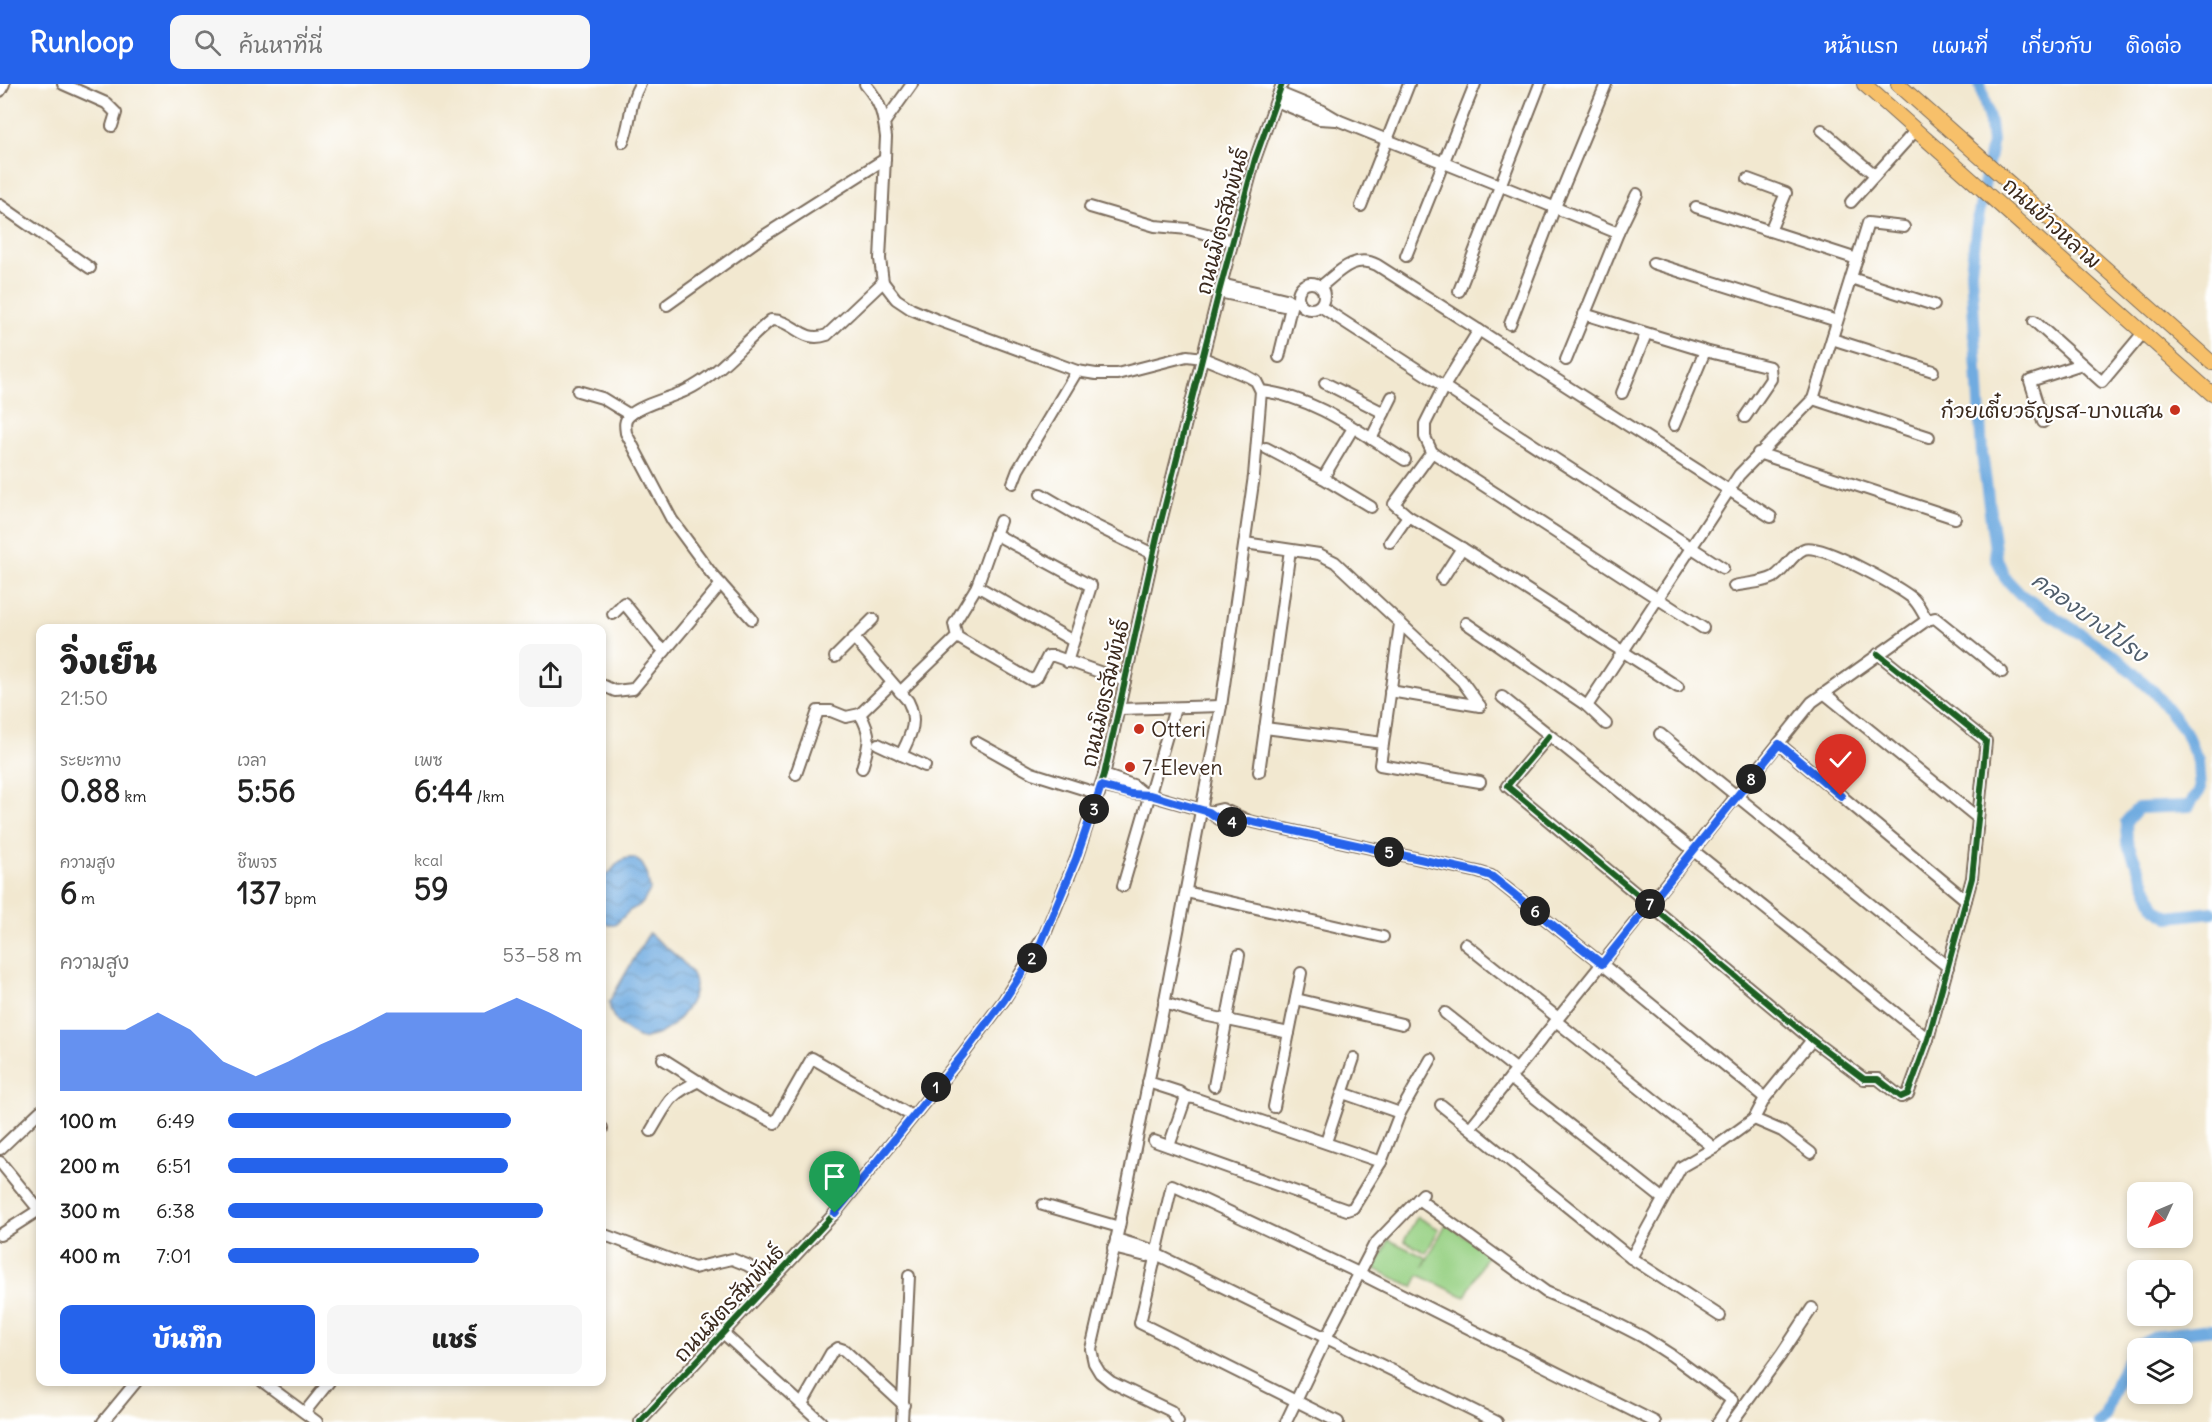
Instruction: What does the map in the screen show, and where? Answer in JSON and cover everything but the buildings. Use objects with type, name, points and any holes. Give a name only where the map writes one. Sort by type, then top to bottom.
[{"type":"main road","name":"ถนนข้าวหลาม","points":[[1864,84],[2212,394]]},
{"type":"main road","name":"ถนนข้าวหลาม","points":[[1898,84],[2212,363]]},
{"type":"street","points":[[0,91],[4,84]]},
{"type":"street","points":[[63,84],[106,104],[116,113],[112,126]]},
{"type":"street","points":[[624,142],[629,129],[631,99],[640,84]]},
{"type":"street","points":[[864,84],[878,99],[884,123],[886,137],[880,259],[883,282],[897,299],[911,309],[1077,371],[1117,374],[1187,356],[1203,358],[1247,376],[1256,381],[1261,391],[1254,476],[1206,811],[1186,892],[1119,1227],[1091,1349],[1094,1364],[1100,1373],[1111,1382],[1171,1411],[1179,1422]]},
{"type":"street","points":[[884,123],[912,84]]},
{"type":"street","points":[[1361,206],[1409,84]]},
{"type":"street","points":[[1406,256],[1475,84]]},
{"type":"street","points":[[1459,291],[1540,84]]},
{"type":"street","points":[[1510,324],[1606,84]]},
{"type":"street","points":[[1279,93],[1323,111],[1340,121],[1618,232]]},
{"type":"street","name":"ถนนมิตรสัมพันธ์","points":[[640,1422],[835,1213],[962,1056],[1004,1000],[1040,945],[1076,859],[1101,785],[1120,709],[1153,554],[1220,288],[1255,159],[1279,93]]},
{"type":"street","points":[[1822,130],[1875,175]]},
{"type":"street","points":[[1851,202],[1916,130]]},
{"type":"street","points":[[667,305],[762,237],[885,159]]},
{"type":"street","points":[[1748,178],[1786,193],[1770,231]]},
{"type":"street","points":[[1566,360],[1618,232],[1637,194]]},
{"type":"street","points":[[0,205],[90,268]]},
{"type":"street","points":[[1090,207],[1155,226],[1188,229],[1233,241]]},
{"type":"street","points":[[1696,207],[1857,259]]},
{"type":"street","points":[[1587,706],[1739,475],[1813,399],[1868,223],[1904,227]]},
{"type":"street","points":[[1320,287],[1352,262],[1369,261],[1771,517]]},
{"type":"street","points":[[1653,263],[1837,321]]},
{"type":"street","points":[[1851,278],[1934,305]]},
{"type":"street","points":[[752,619],[721,584],[672,520],[626,433],[625,423],[630,415],[697,384],[745,345],[771,320],[782,320],[799,333],[819,338],[827,335],[883,282]]},
{"type":"street","points":[[1279,357],[1299,292],[1305,286],[1313,284],[1320,287],[1324,294],[1320,306]]},
{"type":"street","points":[[1220,288],[1286,299],[1308,309],[1320,306],[1723,568]]},
{"type":"street","points":[[1584,314],[1705,351],[1770,367],[1771,379],[1745,417]]},
{"type":"street","points":[[2034,321],[2102,382],[2143,333]]},
{"type":"street","points":[[1479,330],[1443,387],[1425,424],[1425,437],[1432,452],[1702,628]]},
{"type":"street","points":[[1622,393],[1646,334]]},
{"type":"street","points":[[1832,339],[1933,371]]},
{"type":"street","points":[[1674,425],[1705,351]]},
{"type":"street","points":[[2043,422],[2030,381],[2082,364]]},
{"type":"street","points":[[1013,483],[1077,371]]},
{"type":"street","points":[[1324,383],[1384,413]]},
{"type":"street","points":[[578,391],[602,398],[630,415]]},
{"type":"street","points":[[1261,391],[1277,393],[1318,408],[1405,460]]},
{"type":"street","points":[[1371,439],[1392,397]]},
{"type":"street","points":[[1813,399],[1929,437]]},
{"type":"street","points":[[1323,478],[1353,428]]},
{"type":"street","points":[[1266,448],[1371,507]]},
{"type":"street","points":[[1432,452],[1394,504],[1408,516],[1462,548],[1678,687]]},
{"type":"street","points":[[1758,453],[1955,518]]},
{"type":"street","points":[[1041,495],[1094,525],[1153,554]]},
{"type":"street","points":[[1390,542],[1408,516]]},
{"type":"street","points":[[999,521],[978,586],[954,624],[957,637],[1031,680],[1037,677],[1048,656],[1054,656],[1125,681]]},
{"type":"street","points":[[995,534],[1091,586],[1072,641],[1068,662]]},
{"type":"street","points":[[1245,543],[1319,554],[1335,562],[1462,681],[1480,706],[1390,691]]},
{"type":"street","points":[[1734,586],[1775,576],[1803,549],[1812,547],[1836,556],[1893,585],[1914,599],[1927,620]]},
{"type":"street","points":[[1442,579],[1462,548]]},
{"type":"street","points":[[1259,772],[1290,550]]},
{"type":"street","points":[[606,688],[615,691],[633,689],[721,584]]},
{"type":"street","points":[[978,586],[1072,641]]},
{"type":"street","points":[[613,614],[624,603],[665,651]]},
{"type":"street","points":[[1470,1128],[1812,702],[1927,620],[1935,618],[2002,672]]},
{"type":"street","points":[[835,657],[873,619]]},
{"type":"street","points":[[1466,623],[1587,706],[1606,724]]},
{"type":"street","points":[[1400,624],[1380,765],[1480,782]]},
{"type":"street","points":[[900,692],[957,637]]},
{"type":"street","points":[[854,638],[912,709],[915,720],[913,730],[901,755]]},
{"type":"street","points":[[1549,736],[1507,786],[1812,1040],[1864,1079],[1878,1079],[1901,1097],[1908,1094],[1928,1039],[1972,878],[1986,741],[1878,654]]},
{"type":"street","points":[[796,774],[818,711],[831,711],[846,717],[860,714],[892,683]]},
{"type":"street","points":[[1824,693],[1978,818]]},
{"type":"street","points":[[1502,697],[1928,1039]]},
{"type":"street","points":[[1120,709],[1221,706]]},
{"type":"street","points":[[1123,886],[1147,794],[1175,708]]},
{"type":"street","points":[[860,714],[870,741],[862,768]]},
{"type":"street","points":[[1266,728],[1383,743]]},
{"type":"street","points":[[1660,734],[1948,967]]},
{"type":"street","points":[[976,742],[1032,773],[1101,785],[1133,786],[1147,794],[1206,811],[1219,819],[1232,822],[1249,821],[1491,876],[1765,1098]]},
{"type":"street","points":[[878,744],[925,766]]},
{"type":"street","points":[[1779,744],[1966,900]]},
{"type":"street","points":[[1186,892],[1383,938]]},
{"type":"street","points":[[1465,944],[1714,1148]]},
{"type":"street","points":[[1214,1086],[1239,955]]},
{"type":"street","points":[[1274,1107],[1301,973]]},
{"type":"street","points":[[1296,999],[1402,1024]]},
{"type":"street","points":[[1164,1006],[1192,1016],[1204,1015],[1289,1033]]},
{"type":"street","points":[[1445,1013],[1663,1199]]},
{"type":"street","points":[[1631,1258],[1681,1167],[1714,1148],[1754,1119],[1765,1098],[1812,1040]]},
{"type":"street","points":[[663,1059],[775,1123],[812,1058],[912,1116]]},
{"type":"street","points":[[1326,1142],[1354,1058]]},
{"type":"street","points":[[1154,1141],[1347,1210],[1353,1208],[1358,1202],[1381,1162],[1400,1113],[1431,1059]]},
{"type":"street","points":[[651,1131],[671,1098],[679,1090],[699,1081]]},
{"type":"street","points":[[1148,1085],[1179,1092],[1186,1097],[1381,1162]]},
{"type":"street","points":[[1343,1093],[1400,1113]]},
{"type":"street","points":[[1169,1146],[1186,1097]]},
{"type":"street","points":[[1441,1105],[1631,1258],[1720,1316]]},
{"type":"street","points":[[0,1149],[36,1116]]},
{"type":"street","points":[[1754,1119],[1782,1131],[1811,1153]]},
{"type":"street","points":[[0,1162],[36,1206]]},
{"type":"street","points":[[1338,1422],[1140,1323],[1172,1185],[1359,1273],[1654,1422]]},
{"type":"street","points":[[1286,1422],[1374,1245],[1420,1196],[1546,1292],[1600,1315],[1643,1337],[1732,1400],[1718,1422]]},
{"type":"street","points":[[1043,1205],[1119,1227]]},
{"type":"street","points":[[0,1235],[36,1213]]},
{"type":"street","points":[[606,1235],[694,1268],[732,1259],[747,1265],[765,1276],[770,1282]]},
{"type":"street","points":[[1115,1243],[1149,1249],[1497,1422]]},
{"type":"street","points":[[902,1422],[909,1276]]},
{"type":"street","points":[[1732,1422],[1812,1308]]},
{"type":"street","points":[[723,1333],[821,1422]]},
{"type":"street","points":[[802,1404],[831,1353],[838,1348],[844,1350],[904,1405]]},
{"type":"street","points":[[103,1422],[133,1386]]},
{"type":"street","points":[[268,1386],[311,1419],[327,1386]]},
{"type":"green space","points":[[1417,1217],[1439,1229],[1426,1253],[1404,1241]]},
{"type":"green space","points":[[1446,1224],[1488,1252],[1465,1297],[1419,1275],[1413,1287],[1375,1269],[1389,1240],[1427,1258],[1423,1267]]},
{"type":"water","points":[[635,858],[642,864],[647,873],[650,890],[642,904],[629,911],[615,925],[608,925],[606,923],[606,876],[624,859]]},
{"type":"water","points":[[649,933],[685,964],[695,984],[691,1000],[681,1016],[661,1033],[643,1039],[620,1025],[612,1015],[609,1002]]},
{"type":"waterway","name":"คลองบางโปรง","points":[[1980,84],[1990,123],[1992,143],[1971,270],[1982,453],[1996,557],[2005,578],[2021,595],[2113,655],[2154,692],[2185,731],[2198,761],[2200,790],[2189,806],[2138,808],[2126,822],[2127,842],[2156,909],[2169,917],[2212,912]]},
{"type":"waterway","name":"คลองบางโปรง","points":[[2099,1422],[2105,1416],[2116,1383],[2134,1348],[2159,1335],[2212,1329]]},
{"type":"cycle path","points":[[640,1422],[835,1213],[962,1056],[1004,1000],[1045,934],[1076,859],[1104,775],[1157,537],[1219,292],[1255,159],[1282,84]]},
{"type":"cycle path","points":[[1549,736],[1507,786],[1812,1040],[1864,1079],[1878,1079],[1901,1097],[1908,1094],[1928,1039],[1972,878],[1986,741],[1878,654]]},
{"type":"place","name":"ก๋วยเตี๋ยวธัญรส-บางแสน","points":[[2175,410]]},
{"type":"place","name":"Otteri","points":[[1139,729]]},
{"type":"place","name":"7-Eleven","points":[[1130,767]]},
{"type":"route","points":[[835,1213],[962,1056],[1004,1000],[1040,945],[1062,897],[1101,786],[1131,794],[1143,793],[1209,812],[1219,819],[1232,822],[1249,821],[1491,876],[1602,964],[1779,744],[1841,796]]}]
